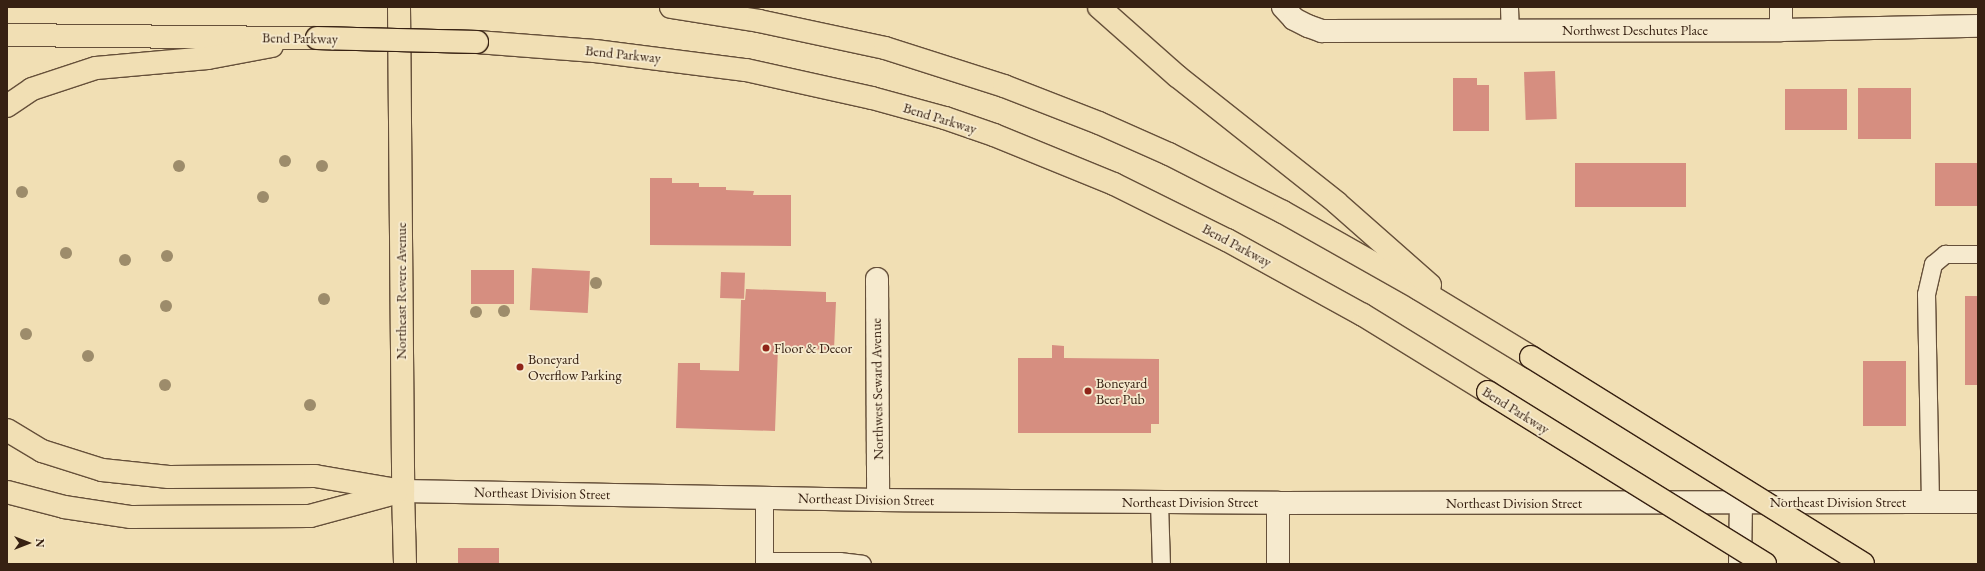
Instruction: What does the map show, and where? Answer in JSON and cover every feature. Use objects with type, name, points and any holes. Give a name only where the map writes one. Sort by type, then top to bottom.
[{"type":"main road","points":[[671,7],[759,20],[860,42],[956,70],[1054,104],[1169,154],[1283,212],[1466,318],[1862,564]]},
{"type":"main road","points":[[1099,7],[1177,76],[1359,222],[1466,318]]},
{"type":"main road","points":[[1781,7],[1781,30]]},
{"type":"main road","name":"Northeast Revere Avenue","points":[[399,12],[403,491],[405,564]]},
{"type":"main road","name":"Northwest Deschutes Place","points":[[1289,13],[1308,26],[1322,31],[1781,30],[1978,26]]},
{"type":"main road","name":"Bend Parkway","points":[[7,35],[310,38],[477,42],[609,52],[746,70],[895,104],[994,135],[1114,184],[1227,240],[1363,315],[1765,564]]},
{"type":"main road","points":[[7,106],[32,89],[96,68],[222,56],[310,38]]},
{"type":"main road","name":"Northwest Seward Avenue","points":[[877,278],[878,500]]},
{"type":"main road","points":[[7,430],[42,451],[102,470],[169,477],[314,476],[403,491]]},
{"type":"main road","points":[[7,492],[64,508],[131,517],[310,516],[403,491]]},
{"type":"main road","name":"Northeast Division Street","points":[[403,491],[878,500],[1278,503],[1978,502]]},
{"type":"main road","points":[[1278,503],[1278,564]]},
{"type":"main road","points":[[1740,564],[1741,503]]},
{"type":"lane","points":[[1509,7],[1510,30]]},
{"type":"lane","points":[[1930,502],[1926,294],[1933,264],[1945,254],[1978,254]]},
{"type":"lane","points":[[764,498],[764,562],[839,561],[862,564]]},
{"type":"lane","points":[[1160,502],[1161,564]]},
{"type":"building","points":[[1555,71],[1557,119],[1526,120],[1524,72]]},
{"type":"building","points":[[1453,78],[1477,78],[1477,85],[1489,85],[1489,131],[1453,131]]},
{"type":"building","points":[[1858,88],[1911,88],[1911,139],[1858,139]]},
{"type":"building","points":[[1785,89],[1847,89],[1847,130],[1785,130]]},
{"type":"building","points":[[1575,163],[1686,163],[1686,207],[1575,207]]},
{"type":"building","points":[[1935,163],[1978,163],[1978,206],[1935,206]]},
{"type":"building","points":[[650,178],[672,178],[672,183],[699,183],[699,187],[726,187],[726,190],[754,191],[753,195],[791,195],[791,246],[650,245]]},
{"type":"building","points":[[532,268],[590,271],[588,313],[530,310]]},
{"type":"building","points":[[471,270],[514,270],[514,304],[471,304]]},
{"type":"building","points":[[721,272],[745,273],[744,299],[720,298]]},
{"type":"building","points":[[746,289],[826,292],[826,302],[836,302],[834,350],[778,348],[775,431],[676,428],[678,363],[700,363],[700,370],[739,371],[741,300],[745,300]]},
{"type":"building","points":[[1965,296],[1978,296],[1978,385],[1965,385]]},
{"type":"building","name":"Boneyard Beer Pub","points":[[1052,345],[1064,346],[1064,358],[1159,359],[1159,424],[1151,424],[1151,433],[1018,433],[1018,358],[1052,358]]},
{"type":"building","points":[[1863,361],[1906,361],[1906,426],[1863,426]]},
{"type":"building","points":[[458,548],[499,548],[499,564],[458,564]]},
{"type":"place","name":"Floor & Decor","points":[[766,348]]},
{"type":"place","name":"Boneyard Overflow Parking","points":[[520,367]]},
{"type":"place","name":"Boneyard Beer Pub","points":[[1088,391]]}]
